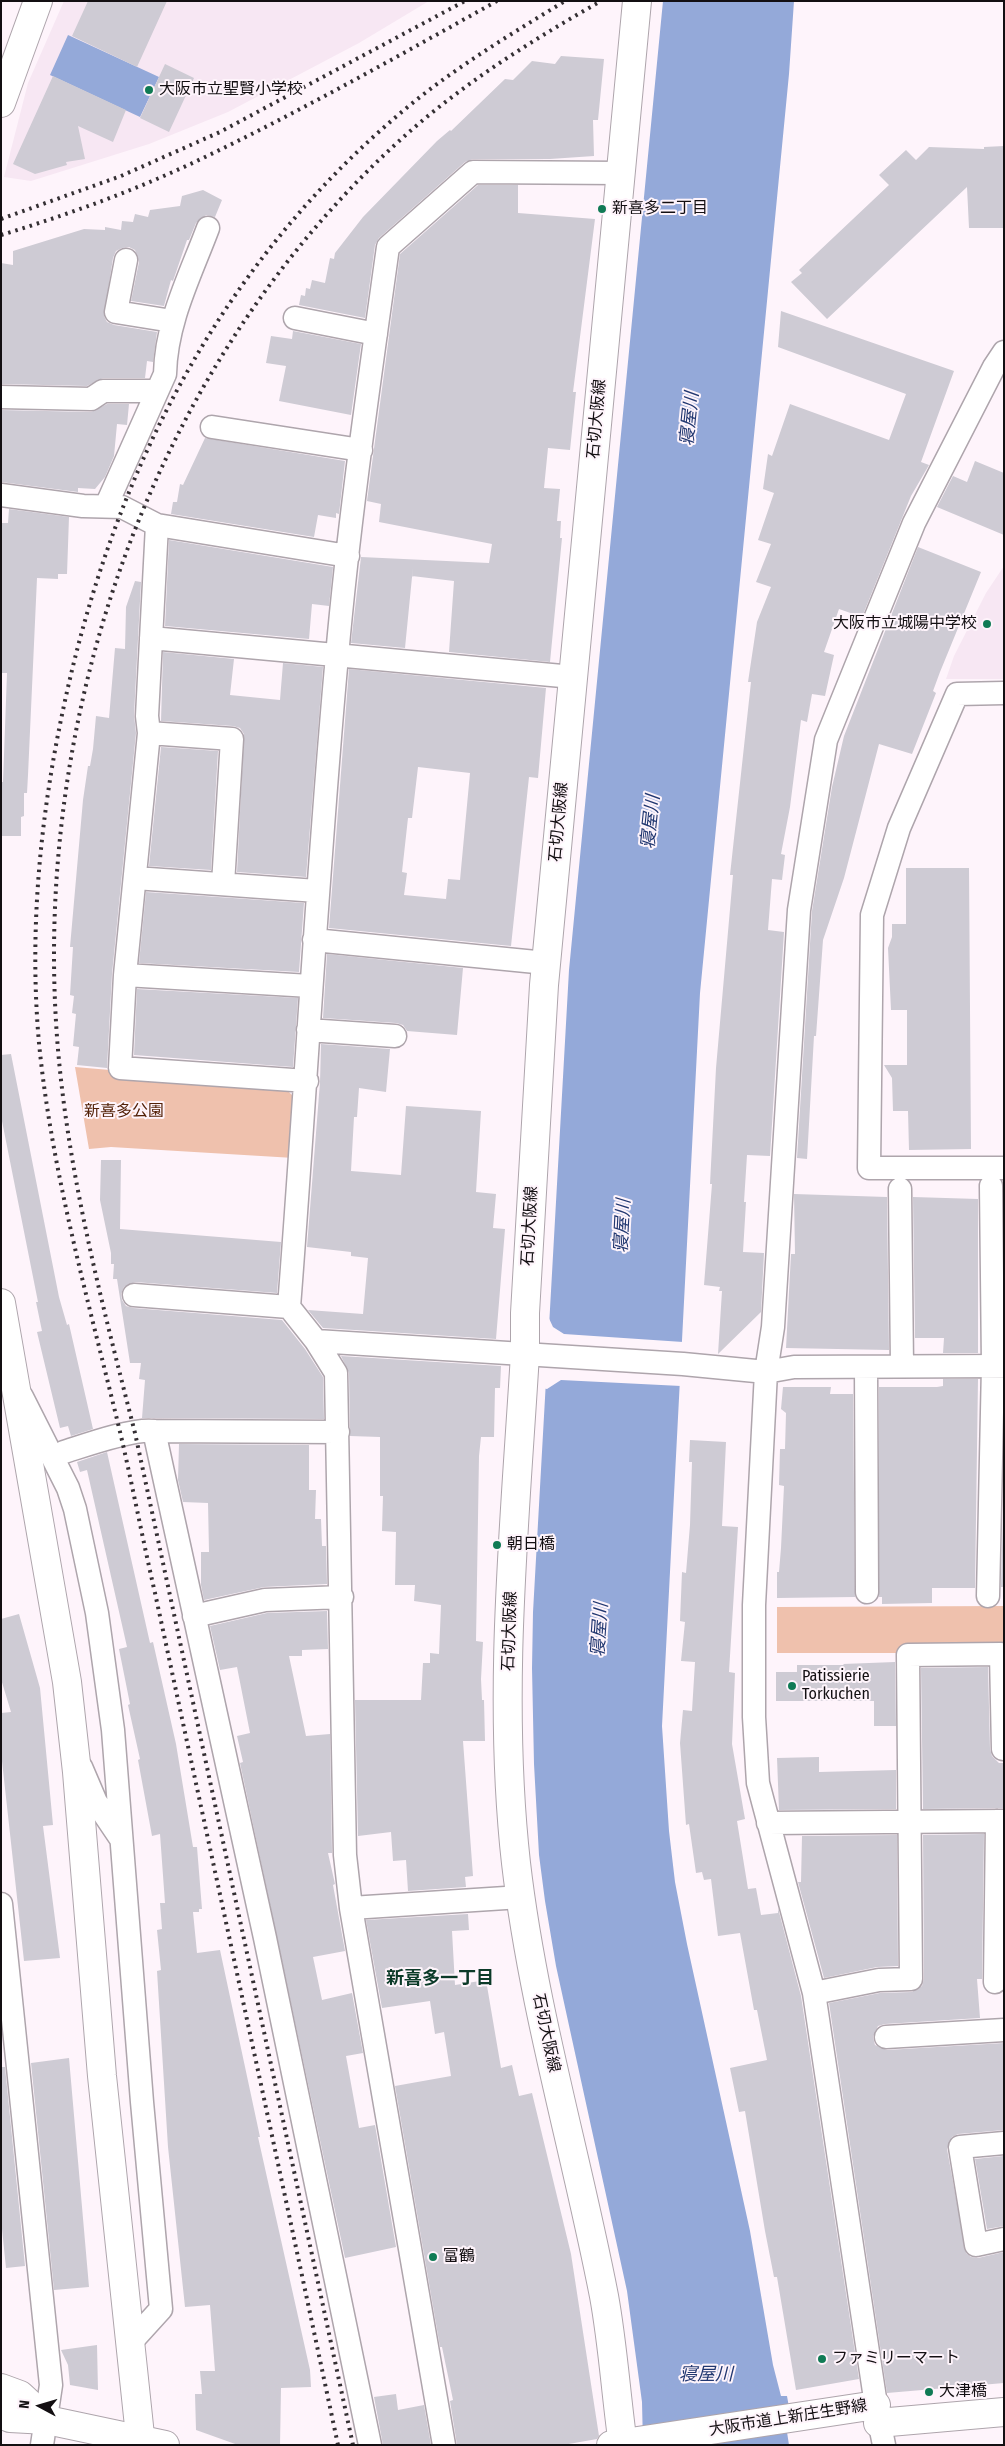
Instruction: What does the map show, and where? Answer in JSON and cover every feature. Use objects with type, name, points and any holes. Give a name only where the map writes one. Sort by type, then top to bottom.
[{"type":"main road","points":[[1,103],[38,1]]},
{"type":"main road","name":"石切大阪線","points":[[625,2443],[605,2300],[541,2014],[521,1898],[512,1814],[508,1671],[534,1355],[525,1313],[546,963],[637,1]]},
{"type":"main road","points":[[1,1303],[67,1682],[102,2076],[131,2342],[150,2443],[44,2432],[1,2414]]},
{"type":"main road","points":[[1,2388],[20,2395],[44,2432]]},
{"type":"main road","name":"大阪市道上新庄生野線","points":[[625,2443],[799,2415],[879,2424],[1004,2412]]},
{"type":"street","points":[[444,2445],[351,1908],[345,1855],[342,1597],[336,1373],[316,1341],[289,1307],[307,1081],[310,986],[317,891],[337,654],[361,450],[388,247],[473,172],[621,174]]},
{"type":"street","points":[[106,506],[164,374],[172,321],[208,228]]},
{"type":"street","points":[[126,260],[116,312],[172,321]]},
{"type":"street","points":[[295,318],[376,334]]},
{"type":"street","points":[[879,2424],[814,1993],[758,1783],[754,1605],[766,1372],[773,1327],[799,910],[826,740],[914,523],[994,367],[1004,352]]},
{"type":"street","points":[[1,397],[91,399],[103,391],[156,391]]},
{"type":"street","points":[[212,427],[361,450]]},
{"type":"street","points":[[1,495],[83,506],[122,506],[157,525],[348,556]]},
{"type":"street","points":[[157,525],[147,716],[149,733],[125,975],[120,1068],[307,1081]]},
{"type":"street","points":[[151,638],[573,677]]},
{"type":"street","points":[[988,1596],[999,1366],[998,1177],[869,1168],[872,915],[898,828],[957,694],[1004,693]]},
{"type":"street","points":[[149,733],[232,739],[223,884]]},
{"type":"street","points":[[135,878],[317,891]]},
{"type":"street","points":[[314,940],[546,963]]},
{"type":"street","points":[[125,975],[310,986]]},
{"type":"street","points":[[308,1030],[395,1036]]},
{"type":"street","points":[[900,1189],[902,1366]]},
{"type":"street","points":[[134,1295],[289,1307]]},
{"type":"street","points":[[316,1341],[684,1364],[766,1372],[794,1367],[999,1366]]},
{"type":"street","points":[[866,1367],[867,1592]]},
{"type":"street","points":[[15,1383],[68,1488],[75,1509],[97,1612],[110,1706],[161,2309],[131,2342]]},
{"type":"street","points":[[64,1452],[146,1430],[338,1432]]},
{"type":"street","points":[[154,1431],[265,1938],[370,2445]]},
{"type":"street","points":[[194,1616],[265,1600],[342,1597]]},
{"type":"street","points":[[814,1993],[879,1980],[911,1979],[908,1655],[1001,1654],[1003,1749]]},
{"type":"street","points":[[73,1740],[83,1775],[96,1802],[121,1839]]},
{"type":"street","points":[[768,1823],[1001,1821],[995,1982]]},
{"type":"street","points":[[351,1908],[521,1898]]},
{"type":"street","points":[[1,1904],[51,2385],[44,2432]]},
{"type":"street","points":[[886,2037],[1004,2030]]},
{"type":"street","points":[[1004,2143],[960,2147],[976,2245],[1004,2239]]},
{"type":"shaded area","name":"大阪市立聖賢小学校","points":[[64,1],[429,1],[359,43],[228,112],[149,144],[31,181],[4,177],[28,83]]},
{"type":"shaded area","name":"大阪市立城陽中学校","points":[[1004,566],[1004,679],[946,679],[954,656],[986,593]]},
{"type":"green space","name":"新喜多公園","points":[[75,1067],[110,1070],[110,1075],[286,1089],[296,1099],[294,1158],[111,1147],[89,1149]]},
{"type":"green space","points":[[1004,1606],[1004,1653],[777,1653],[777,1607]]},
{"type":"water","name":"寝屋川","points":[[663,1],[794,1],[789,74],[700,993],[662,1726],[669,1831],[675,1882],[750,2231],[773,2365],[781,2396],[787,2396],[793,2430],[787,2432],[789,2445],[643,2445],[642,2402],[627,2291],[556,1966],[545,1901],[539,1855],[534,1764],[533,1612],[569,970]]},
{"type":"water","points":[[68,35],[159,77],[140,117],[50,75]]},
{"type":"pier","points":[[546,1312],[553,1327],[564,1334],[683,1342],[681,1386],[561,1380],[547,1389],[542,1388]]},
{"type":"building","points":[[88,1],[167,1],[137,67],[72,36]]},
{"type":"building","points":[[561,56],[604,59],[598,120],[593,120],[594,156],[550,159],[473,159],[465,162],[379,238],[375,245],[365,318],[299,305],[301,295],[305,296],[306,288],[310,289],[312,280],[325,283],[330,258],[334,259],[335,253],[363,217],[437,141],[451,131],[505,79],[513,80],[532,61],[555,64]]},
{"type":"building","points":[[165,64],[194,78],[169,132],[140,118]]},
{"type":"building","points":[[53,76],[126,110],[113,142],[78,126],[85,159],[66,162],[67,165],[35,174],[13,164]]},
{"type":"building","points":[[1004,146],[1004,228],[969,228],[967,187],[827,319],[791,282],[802,273],[799,270],[889,185],[879,175],[906,150],[916,160],[929,147],[984,149],[984,147]]},
{"type":"building","points":[[478,185],[518,185],[518,213],[595,219],[573,392],[576,392],[570,450],[548,448],[544,488],[560,489],[557,521],[561,521],[560,538],[562,538],[550,662],[449,652],[454,581],[412,576],[405,648],[351,643],[361,557],[489,563],[492,544],[379,522],[381,504],[367,501],[400,254]]},
{"type":"building","points":[[203,190],[222,200],[215,217],[206,215],[196,223],[189,240],[187,240],[173,281],[171,280],[164,306],[131,301],[139,262],[135,250],[129,247],[122,248],[116,251],[113,258],[104,316],[107,322],[114,325],[157,332],[153,362],[147,361],[145,378],[103,378],[87,386],[1,384],[1,263],[13,265],[13,251],[84,229],[105,230],[105,227],[121,230],[122,221],[133,222],[135,214],[148,217],[150,210],[180,206],[182,196]]},
{"type":"building","points":[[781,311],[954,371],[921,462],[929,465],[911,496],[862,617],[839,609],[824,652],[834,655],[825,696],[812,694],[807,722],[801,720],[790,807],[781,854],[785,855],[782,880],[772,879],[768,930],[784,932],[770,1156],[747,1155],[743,1252],[764,1253],[761,1312],[718,1354],[722,1291],[719,1291],[720,1287],[704,1285],[712,1184],[710,1184],[716,1068],[733,875],[730,875],[751,682],[748,682],[757,622],[771,587],[756,582],[771,544],[758,540],[774,493],[763,489],[768,454],[772,456],[790,404],[889,440],[906,394],[778,347]]},
{"type":"building","points":[[293,331],[361,344],[351,415],[279,401],[286,366],[266,363],[271,336],[292,339]]},
{"type":"building","points":[[107,404],[129,404],[127,425],[117,424],[114,456],[105,477],[95,489],[78,488],[78,492],[1,482],[1,410],[91,412]]},
{"type":"building","points":[[205,438],[345,461],[339,514],[336,513],[336,518],[318,515],[314,537],[171,514],[173,502],[177,502],[180,484],[183,485]]},
{"type":"building","points":[[975,461],[1004,473],[1004,535],[937,507],[953,476],[967,482]]},
{"type":"building","points":[[9,509],[69,517],[67,574],[58,574],[58,579],[37,578],[27,793],[24,793],[24,816],[21,817],[21,836],[1,836],[1,782],[3,782],[7,673],[1,673],[1,523],[8,523]]},
{"type":"building","points":[[169,540],[333,567],[329,606],[312,604],[309,639],[165,626]]},
{"type":"building","points":[[918,547],[981,572],[940,672],[933,691],[936,693],[912,754],[879,744],[844,878],[823,940],[816,1036],[814,1036],[807,1159],[797,1158],[812,911],[832,787],[844,736]]},
{"type":"building","points":[[135,581],[141,582],[134,715],[136,733],[112,974],[107,1068],[77,1065],[79,1047],[73,1046],[76,1014],[72,1013],[74,996],[70,995],[73,947],[70,947],[83,800],[88,766],[90,766],[93,749],[96,716],[109,718],[115,648],[125,649],[126,607]]},
{"type":"building","points":[[163,652],[234,659],[230,695],[280,700],[283,663],[323,667],[306,877],[237,872],[244,734],[240,728],[233,726],[161,721]]},
{"type":"building","points":[[349,669],[546,688],[538,778],[529,777],[511,946],[329,928]],"holes":[[[418,767],[470,773],[460,880],[448,879],[446,899],[404,895],[407,873],[402,872],[408,818],[412,818]]]},
{"type":"building","points":[[161,747],[218,751],[211,870],[149,866]]},
{"type":"building","points":[[906,868],[969,868],[971,1149],[909,1150],[908,1111],[893,1111],[892,1078],[884,1065],[907,1065],[907,1010],[891,1010],[888,948],[892,937],[892,924],[906,924]]},
{"type":"building","points":[[146,892],[304,903],[299,972],[139,963]]},
{"type":"building","points":[[327,954],[463,968],[457,1035],[407,1031],[403,1025],[396,1023],[323,1018]]},
{"type":"building","points":[[137,989],[298,998],[293,1067],[134,1055]]},
{"type":"building","points":[[321,1044],[390,1049],[386,1092],[359,1088],[357,1117],[354,1117],[351,1171],[401,1175],[406,1106],[481,1111],[476,1192],[496,1194],[493,1228],[505,1229],[496,1339],[323,1328],[308,1310],[363,1314],[368,1258],[351,1256],[351,1252],[307,1247],[320,1082]]},
{"type":"building","points":[[11,1054],[59,1297],[67,1325],[69,1324],[93,1429],[71,1436],[68,1426],[60,1428],[37,1332],[42,1331],[36,1302],[38,1302],[1,1116],[1,1055]]},
{"type":"building","points":[[101,1160],[121,1160],[120,1229],[281,1242],[277,1293],[135,1282],[124,1287],[121,1294],[122,1300],[126,1306],[133,1308],[282,1320],[305,1349],[323,1377],[324,1419],[142,1418],[145,1380],[139,1379],[141,1363],[130,1363],[117,1279],[113,1279],[114,1264],[111,1264],[111,1253],[100,1200]]},
{"type":"building","points":[[794,1194],[887,1197],[889,1350],[786,1348],[791,1254],[795,1254]]},
{"type":"building","points":[[913,1197],[978,1199],[978,1353],[943,1353],[944,1338],[915,1338]]},
{"type":"building","points":[[341,1356],[501,1366],[500,1388],[495,1388],[494,1437],[481,1437],[479,1456],[476,1641],[483,1642],[481,1679],[482,1700],[484,1700],[485,1741],[463,1741],[473,1876],[465,1877],[466,1887],[408,1891],[406,1860],[393,1861],[391,1832],[358,1836],[355,1700],[421,1700],[423,1663],[430,1663],[430,1653],[439,1654],[441,1605],[414,1601],[415,1585],[395,1585],[396,1532],[382,1531],[383,1496],[380,1496],[380,1437],[350,1436],[349,1373]]},
{"type":"building","points":[[943,1379],[978,1379],[975,1588],[932,1588],[932,1603],[882,1604],[882,1597],[879,1597],[879,1387],[937,1387],[943,1386]]},
{"type":"building","points":[[783,1387],[831,1387],[830,1394],[853,1394],[855,1597],[777,1598],[777,1572],[779,1572],[781,1548],[784,1486],[779,1485],[780,1449],[785,1449],[786,1413],[781,1409]]},
{"type":"building","points":[[690,1440],[726,1442],[722,1526],[738,1527],[729,1672],[735,1673],[732,1744],[745,1819],[737,1821],[748,1889],[756,1888],[761,1915],[778,1913],[778,1908],[801,1996],[859,2379],[796,2390],[777,2277],[774,2277],[765,2231],[745,2111],[739,2112],[730,2068],[767,2060],[757,2010],[754,2010],[740,1933],[718,1936],[711,1879],[704,1880],[702,1872],[696,1873],[689,1824],[686,1825],[680,1743],[683,1710],[692,1711],[695,1662],[681,1661],[685,1622],[680,1621],[682,1572],[686,1573],[690,1525],[692,1462],[689,1462]]},
{"type":"building","points":[[179,1444],[309,1445],[309,1490],[316,1490],[315,1519],[321,1519],[322,1546],[326,1546],[327,1584],[264,1587],[204,1600],[201,1585],[201,1552],[209,1552],[208,1503],[183,1502],[178,1480]]},
{"type":"building","points":[[107,1452],[150,1643],[153,1642],[176,1744],[193,1847],[197,1847],[202,1909],[199,1909],[199,1912],[193,1912],[197,1953],[220,1950],[260,2137],[258,2137],[310,2370],[311,2387],[281,2388],[280,2445],[238,2445],[196,2430],[195,2394],[202,2394],[200,2371],[215,2371],[210,2305],[185,2307],[168,2147],[157,1971],[161,1970],[157,1930],[162,1929],[160,1903],[165,1903],[160,1834],[152,1836],[138,1760],[140,1759],[128,1705],[130,1704],[119,1649],[127,1647],[87,1470],[80,1472],[77,1462]]},
{"type":"building","points":[[1004,1475],[1004,1587],[1001,1587]]},
{"type":"building","points":[[327,1611],[328,1649],[302,1650],[302,1656],[289,1656],[306,1736],[330,1734],[332,1853],[328,1853],[335,1884],[333,1885],[345,1951],[313,1957],[322,2000],[352,1993],[363,2053],[346,2056],[359,2128],[375,2125],[396,2247],[345,2258],[240,1763],[243,1762],[237,1736],[250,1733],[237,1667],[220,1670],[210,1626],[267,1613]]},
{"type":"building","points":[[19,1614],[40,1688],[53,1825],[43,1826],[60,1958],[24,1961],[1,1752],[1,1713],[11,1712],[1,1679],[1,1619]]},
{"type":"building","points":[[895,1662],[896,1726],[874,1726],[874,1701],[776,1701],[776,1672],[797,1672],[797,1665]]},
{"type":"building","points":[[988,1667],[990,1749],[992,1756],[999,1763],[1004,1763],[1003,1808],[923,1809],[921,1668]]},
{"type":"building","points":[[819,1757],[819,1772],[896,1770],[896,1809],[779,1810],[777,1758]]},
{"type":"building","points":[[984,1834],[982,1979],[977,1979],[980,2018],[885,2024],[878,2026],[873,2037],[875,2045],[887,2050],[1004,2043],[1004,2130],[958,2134],[952,2137],[947,2149],[966,2253],[971,2257],[978,2258],[1004,2252],[1004,2383],[887,2393],[829,2003],[880,1993],[912,1992],[922,1986],[924,1979],[923,1835]]},
{"type":"building","points":[[897,1835],[898,1966],[877,1967],[824,1978],[798,1882],[801,1882],[802,1836]]},
{"type":"building","points":[[468,1914],[469,1930],[452,1931],[455,1985],[486,1980],[501,2068],[512,2065],[519,2096],[532,2093],[571,2254],[599,2436],[597,2439],[563,2445],[457,2445],[450,2401],[453,2400],[442,2347],[440,2347],[395,2086],[451,2076],[444,2032],[435,2034],[430,2001],[382,2008],[366,1920]]},
{"type":"building","points":[[69,2058],[89,2287],[54,2290],[31,2063]]},
{"type":"building","points":[[1,2067],[5,2067],[25,2266],[6,2268],[1,2219]]},
{"type":"building","points":[[1003,2156],[1004,2226],[987,2229],[975,2159]]},
{"type":"building","points":[[97,2345],[98,2390],[70,2385],[68,2365],[61,2350]]},
{"type":"building","points":[[396,2394],[398,2410],[424,2405],[431,2445],[383,2445],[374,2397]]},
{"type":"railway","points":[[1,219],[121,176],[220,132],[465,1]]},
{"type":"railway","points":[[1,235],[104,200],[203,158],[388,62],[497,1]]},
{"type":"railway","points":[[338,2445],[125,1456],[62,1192],[45,1093],[39,1043],[35,959],[39,875],[48,792],[55,751],[85,621],[113,534],[147,451],[188,371],[235,296],[289,225],[351,158],[437,84],[491,47],[565,1]]},
{"type":"railway","points":[[353,2445],[135,1433],[98,1286],[77,1187],[62,1087],[57,1037],[55,914],[66,791],[90,669],[127,550],[177,437],[238,330],[312,231],[398,142],[445,102],[495,66],[547,32],[601,1]]},
{"type":"place","name":"大阪市立聖賢小学校","points":[[149,90]]},
{"type":"place","name":"新喜多二丁目","points":[[602,209]]},
{"type":"place","name":"大阪市立城陽中学校","points":[[987,624]]},
{"type":"place","name":"朝日橋","points":[[497,1545]]},
{"type":"place","name":"Patissierie Torkuchen","points":[[792,1686]]},
{"type":"place","name":"富鶴","points":[[433,2257]]},
{"type":"place","name":"ファミリーマート","points":[[822,2359]]},
{"type":"place","name":"大津橋","points":[[929,2392]]},
{"type":"district","name":"新喜多一丁目","points":[[440,1979]]}]
